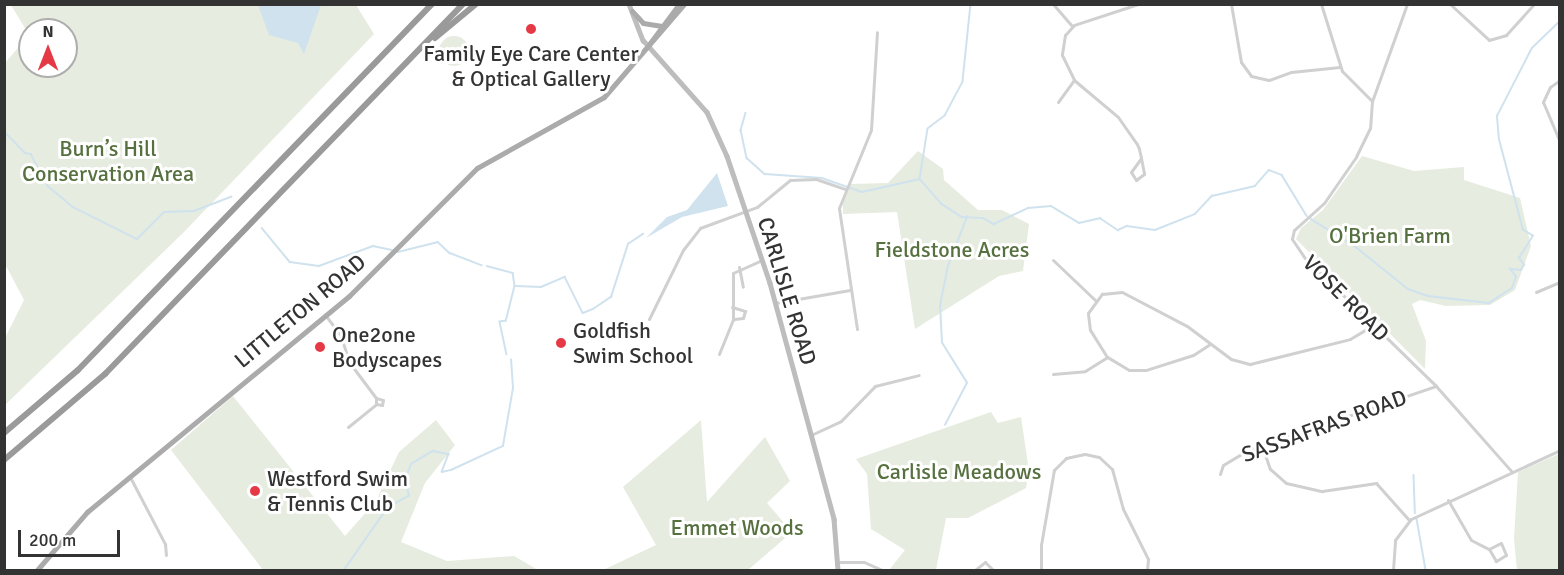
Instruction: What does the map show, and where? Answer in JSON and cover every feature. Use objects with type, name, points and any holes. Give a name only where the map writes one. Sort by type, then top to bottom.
[{"type":"highway","points":[[4,433],[85,364],[431,4]]},
{"type":"highway","points":[[4,460],[105,374],[463,4]]},
{"type":"highway","points":[[416,53],[476,4]]},
{"type":"main road","name":"CARLISLE ROAD","points":[[629,4],[648,47],[713,123],[775,303],[834,519],[838,570]]},
{"type":"main road","name":"LITTLETON ROAD","points":[[648,47],[679,4]]},
{"type":"main road","name":"LITTLETON ROAD","points":[[37,570],[69,530],[326,316],[477,168],[592,107],[684,4]]},
{"type":"main road","points":[[632,11],[644,23],[662,26]]},
{"type":"street","points":[[1053,4],[1072,27]]},
{"type":"street","points":[[1138,4],[1072,27],[1065,35],[1062,55],[1074,80],[1118,117],[1141,158],[1144,175],[1136,180],[1131,172],[1141,158]]},
{"type":"street","points":[[1231,4],[1241,62],[1251,76],[1269,80],[1291,72],[1340,66]]},
{"type":"street","points":[[1321,4],[1340,66],[1351,84],[1372,101]]},
{"type":"street","name":"VOSE ROAD","points":[[1407,4],[1372,101],[1370,128],[1350,166],[1320,208],[1292,235],[1305,258],[1436,386],[1512,472]]},
{"type":"street","points":[[1450,4],[1477,34],[1489,40],[1506,36],[1534,4]]},
{"type":"street","points":[[857,329],[839,222],[845,189],[871,130],[878,32]]},
{"type":"street","points":[[1058,102],[1074,80]]},
{"type":"street","points":[[1560,80],[1550,87],[1543,102],[1560,142]]},
{"type":"street","points":[[649,319],[693,234],[745,212],[790,180],[816,179],[845,189]]},
{"type":"street","points":[[719,354],[733,320],[733,276],[739,267],[762,260]]},
{"type":"street","points":[[1053,260],[1095,300]]},
{"type":"street","points":[[739,267],[743,288]]},
{"type":"street","points":[[1536,292],[1560,282]]},
{"type":"street","points":[[775,303],[851,290]]},
{"type":"street","points":[[1210,344],[1193,355],[1141,371],[1125,369],[1107,357],[1088,324],[1095,300],[1107,292],[1125,293],[1187,326],[1231,359],[1263,363],[1350,339],[1374,325]]},
{"type":"street","points":[[732,307],[745,311],[743,318],[733,320]]},
{"type":"street","points":[[326,316],[341,336],[349,362],[376,398],[384,401],[376,404],[348,427]]},
{"type":"street","points":[[1053,374],[1085,371],[1107,357]]},
{"type":"street","points":[[811,435],[838,424],[875,386],[919,375]]},
{"type":"street","name":"SASSAFRAS ROAD","points":[[1220,474],[1233,458],[1262,446],[1436,386]]},
{"type":"street","points":[[376,398],[376,404]]},
{"type":"street","points":[[1262,446],[1270,469],[1286,483],[1322,491],[1376,483],[1409,520]]},
{"type":"street","points":[[1394,570],[1395,540],[1409,520],[1560,450]]},
{"type":"street","points":[[1041,570],[1041,545],[1054,470],[1066,458],[1085,454],[1099,457],[1112,469],[1125,514],[1146,556],[1147,570]]},
{"type":"street","points":[[130,477],[165,544],[166,555]]},
{"type":"street","points":[[1448,500],[1467,536],[1489,549],[1493,560],[1506,555],[1501,543],[1489,549]]},
{"type":"street","points":[[838,562],[864,562],[882,570]]},
{"type":"street","points":[[975,570],[985,562],[993,570]]},
{"type":"green space","name":"Burn’s Hill Conservation Area","points":[[11,5],[356,5],[374,34],[183,233],[5,405],[5,338],[24,300],[5,264],[5,63],[18,48],[18,78],[78,78],[78,18],[19,18]]},
{"type":"green space","points":[[454,36],[465,40],[469,51],[465,62],[454,66],[443,62],[439,51],[443,40]]},
{"type":"green space","name":"Fieldstone Acres","points":[[918,151],[943,169],[944,180],[978,210],[1002,210],[1029,224],[1023,271],[999,276],[915,329],[897,212],[843,214],[843,204],[851,184],[888,183]]},
{"type":"green space","name":"O'Brien Farm","points":[[1362,156],[1414,171],[1464,167],[1464,180],[1520,198],[1531,246],[1515,290],[1490,305],[1446,306],[1420,300],[1412,304],[1426,341],[1425,369],[1296,239],[1301,228],[1323,210]]},
{"type":"green space","name":"Westford Swim & Tennis Club","points":[[233,396],[345,536],[376,501],[399,452],[436,420],[455,445],[425,483],[401,542],[447,561],[514,556],[538,570],[263,570],[171,450]]},
{"type":"green space","name":"Carlisle Meadows","points":[[991,412],[998,423],[1021,417],[1029,471],[1026,488],[968,518],[946,518],[936,570],[889,570],[905,550],[871,529],[867,474],[856,459]]},
{"type":"green space","name":"Emmet Woods","points":[[701,420],[707,502],[765,437],[790,481],[767,503],[792,532],[748,570],[603,570],[656,545],[623,487]]},
{"type":"green space","points":[[1559,454],[1559,570],[1517,570],[1514,539],[1518,472]]},
{"type":"water","points":[[258,5],[321,5],[304,54],[298,43],[269,35]]},
{"type":"water","points":[[717,173],[728,206],[682,217],[646,238],[667,217],[687,210]]},
{"type":"waterway","points":[[971,4],[963,82],[945,116],[928,129],[920,179],[942,204],[962,217],[983,218],[994,224],[1028,208],[1051,206],[1079,223],[1100,218],[1118,230],[1127,226],[1155,230],[1195,214],[1212,196],[1255,186],[1269,170],[1282,175],[1307,216]]},
{"type":"waterway","points":[[1311,219],[1356,247],[1408,289],[1428,296],[1489,303],[1512,288],[1516,277],[1510,269],[1521,270],[1524,265],[1519,258],[1533,236],[1523,230],[1499,140],[1497,116],[1532,48],[1560,21]]},
{"type":"waterway","points":[[746,113],[741,130],[747,158],[765,174],[822,178],[862,192],[920,179]]},
{"type":"waterway","points":[[4,131],[25,153],[31,154],[48,186],[73,207],[137,239],[164,212],[194,211],[231,197]]},
{"type":"waterway","points":[[945,425],[967,383],[942,343],[940,306],[948,266],[967,217]]},
{"type":"waterway","points":[[262,228],[290,262],[319,266],[373,246],[392,250]]},
{"type":"waterway","points":[[516,286],[541,287],[565,277],[583,313],[593,309],[611,297],[628,244],[643,234]]},
{"type":"waterway","points":[[398,252],[438,242],[450,253],[482,265]]},
{"type":"waterway","points":[[487,266],[513,273],[515,286],[506,321],[500,322],[507,354]]},
{"type":"waterway","points":[[344,570],[388,507],[409,496],[405,480],[411,464],[433,451],[449,454],[442,472],[503,446],[513,388],[511,360]]},
{"type":"waterway","points":[[1414,475],[1415,513]]},
{"type":"waterway","points":[[1417,519],[1426,570]]},
{"type":"place","name":"Family Eye Care Center & Optical Gallery","points":[[531,29]]},
{"type":"place","name":"Goldfish Swim School","points":[[561,343]]},
{"type":"place","name":"One2one Bodyscapes","points":[[320,347]]},
{"type":"place","name":"Westford Swim & Tennis Club","points":[[255,491]]}]
